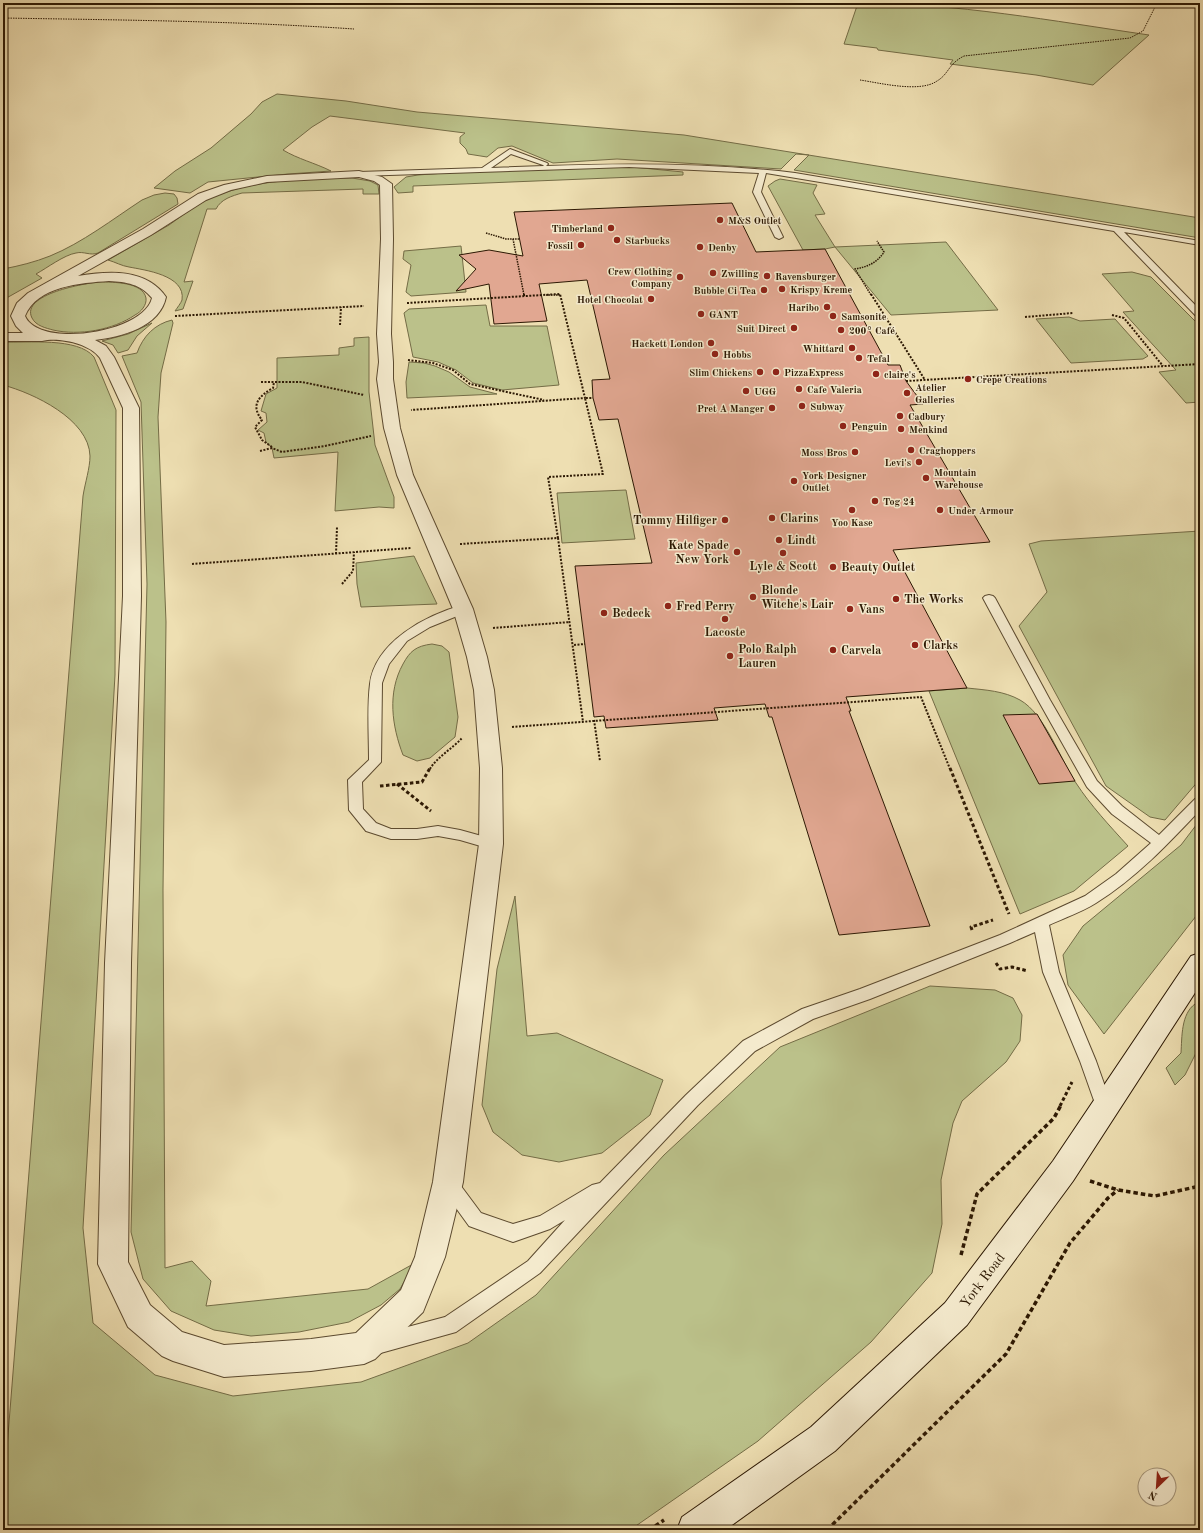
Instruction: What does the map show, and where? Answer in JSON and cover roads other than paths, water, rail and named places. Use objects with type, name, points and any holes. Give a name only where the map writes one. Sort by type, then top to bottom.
[{"type":"street","points":[[6,306],[52,287],[147,232],[202,197],[228,188],[267,179],[358,174],[378,179],[386,184],[387,233],[385,259],[386,304],[384,334],[386,362],[382,412],[392,428],[405,475],[462,609],[478,657],[484,690],[491,768],[491,844],[448,1182],[430,1258],[412,1301],[364,1348],[311,1355],[224,1361],[173,1346],[139,1316],[113,1264],[118,955],[132,596],[131,408],[107,357],[101,350],[78,338]]},
{"type":"street","points":[[3,337],[78,338],[104,334],[127,328],[146,318],[156,307],[159,297],[153,288],[140,281],[120,278],[92,278],[52,287]]},
{"type":"street","points":[[33,296],[22,306],[18,316],[22,325],[32,332],[50,337]]},
{"type":"street","name":"York Road","points":[[695,1530],[823,1439],[956,1314],[1063,1172],[1200,964]]},
{"type":"lane","points":[[485,169],[510,151],[552,166]]},
{"type":"lane","points":[[358,174],[552,166],[629,165],[763,171],[795,175],[1200,243]]},
{"type":"lane","points":[[763,171],[757,192],[779,237]]},
{"type":"lane","points":[[386,184],[401,177],[421,172]]},
{"type":"lane","points":[[1116,230],[1200,315]]},
{"type":"lane","points":[[989,598],[1044,700],[1092,784],[1117,810],[1160,843]]},
{"type":"lane","points":[[462,609],[426,624],[403,638],[383,663],[376,684],[375,762],[355,780],[356,810],[371,827],[391,834],[416,834],[438,831],[460,835],[491,844]]},
{"type":"lane","points":[[364,1348],[449,1325],[534,1268],[610,1185],[692,1100],[749,1046],[808,1014],[865,994],[983,948],[1090,900],[1121,878],[1160,843],[1200,802]]},
{"type":"lane","points":[[1041,923],[1051,972],[1088,1061],[1105,1109]]},
{"type":"lane","points":[[448,1182],[474,1220],[513,1233],[544,1223],[610,1185]]},
{"type":"place","name":"M&S Outlet","points":[[720,220]]},
{"type":"place","name":"Timberland","points":[[611,228]]},
{"type":"place","name":"Starbucks","points":[[617,240]]},
{"type":"place","name":"Fossil","points":[[581,245]]},
{"type":"place","name":"Denby","points":[[700,247]]},
{"type":"place","name":"Zwilling","points":[[713,273]]},
{"type":"place","name":"Ravensburger","points":[[767,276]]},
{"type":"place","name":"Crew Clothing Company","points":[[680,277]]},
{"type":"place","name":"Krispy Kreme","points":[[782,289]]},
{"type":"place","name":"Bubble Ci Tea","points":[[764,290]]},
{"type":"place","name":"Hotel Chocolat","points":[[651,299]]},
{"type":"place","name":"Haribo","points":[[827,307]]},
{"type":"place","name":"GANT","points":[[701,314]]},
{"type":"place","name":"Samsonite","points":[[833,316]]},
{"type":"place","name":"Suit Direct","points":[[794,328]]},
{"type":"place","name":"200° Café","points":[[841,330]]},
{"type":"place","name":"Hackett London","points":[[711,343]]},
{"type":"place","name":"Whittard","points":[[852,348]]},
{"type":"place","name":"Hobbs","points":[[715,354]]},
{"type":"place","name":"Tefal","points":[[859,358]]},
{"type":"place","name":"Slim Chickens","points":[[760,372]]},
{"type":"place","name":"PizzaExpress","points":[[776,372]]},
{"type":"place","name":"claire's","points":[[876,374]]},
{"type":"place","name":"Crepe Creations","points":[[968,379]]},
{"type":"place","name":"Cafe Valeria","points":[[799,389]]},
{"type":"place","name":"UGG","points":[[746,391]]},
{"type":"place","name":"Atelier Galleries","points":[[907,393]]},
{"type":"place","name":"Subway","points":[[802,406]]},
{"type":"place","name":"Pret A Manger","points":[[772,408]]},
{"type":"place","name":"Cadbury","points":[[900,416]]},
{"type":"place","name":"Penguin","points":[[843,426]]},
{"type":"place","name":"Menkind","points":[[901,429]]},
{"type":"place","name":"Craghoppers","points":[[911,450]]},
{"type":"place","name":"Moss Bros","points":[[855,452]]},
{"type":"place","name":"Levi's","points":[[919,462]]},
{"type":"place","name":"Mountain Warehouse","points":[[926,478]]},
{"type":"place","name":"York Designer Outlet","points":[[794,481]]},
{"type":"place","name":"Tog 24","points":[[875,501]]},
{"type":"place","name":"Yoo Kase","points":[[852,510]]},
{"type":"place","name":"Under Armour","points":[[940,510]]},
{"type":"place","name":"Clarins","points":[[772,518]]},
{"type":"place","name":"Tommy Hilfiger","points":[[725,520]]},
{"type":"place","name":"Lindt","points":[[779,540]]},
{"type":"place","name":"Kate Spade New York","points":[[737,552]]},
{"type":"place","name":"Lyle & Scott","points":[[783,553]]},
{"type":"place","name":"Beauty Outlet","points":[[833,567]]},
{"type":"place","name":"Blonde Witche's Lair","points":[[753,597]]},
{"type":"place","name":"The Works","points":[[896,599]]},
{"type":"place","name":"Fred Perry","points":[[668,606]]},
{"type":"place","name":"Vans","points":[[850,609]]},
{"type":"place","name":"Bedeck","points":[[604,613]]},
{"type":"place","name":"Lacoste","points":[[725,619]]},
{"type":"place","name":"Clarks","points":[[915,645]]},
{"type":"place","name":"Carvela","points":[[833,650]]},
{"type":"place","name":"Polo Ralph Lauren","points":[[730,656]]}]
